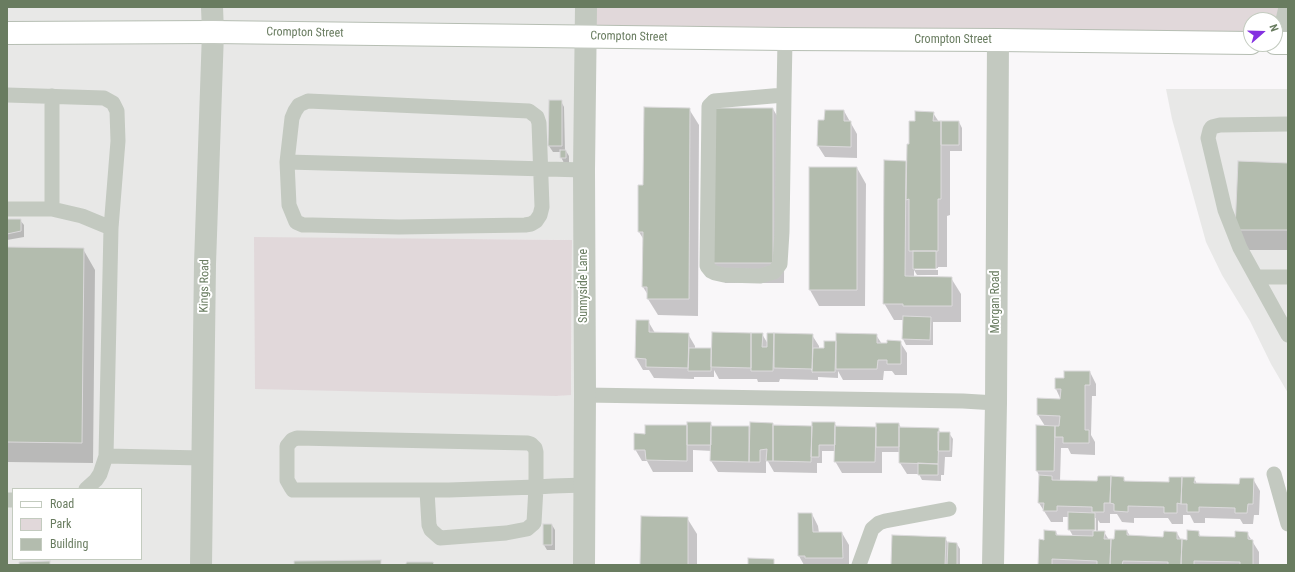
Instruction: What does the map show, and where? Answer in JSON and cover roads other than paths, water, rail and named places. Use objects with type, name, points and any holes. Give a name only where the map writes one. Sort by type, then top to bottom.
[{"type":"street","name":"Kings Road","points":[[201,565],[205,264],[212,7]]},
{"type":"street","name":"Sunnyside Lane","points":[[584,565],[584,170],[586,7]]},
{"type":"street","name":"Crompton Street","points":[[7,33],[212,32],[1243,43]]},
{"type":"street","name":"Morgan Road","points":[[993,565],[996,403],[998,40]]},
{"type":"lane","points":[[1283,25],[1286,7]]},
{"type":"lane","points":[[784,96],[714,101],[709,106],[707,266],[715,273],[724,275],[760,276],[774,272],[780,264],[784,96],[785,39]]},
{"type":"lane","points":[[7,95],[104,98],[109,100],[115,107],[118,141],[111,228],[106,456],[100,474],[87,488]]},
{"type":"lane","points":[[52,96],[52,209]]},
{"type":"lane","points":[[308,101],[529,111],[537,117],[540,123],[542,207],[540,215],[536,221],[531,224],[399,227],[303,225],[296,222],[289,205],[287,162],[294,111],[303,103],[308,101]]},
{"type":"lane","points":[[1288,124],[1220,125],[1212,127],[1208,138],[1225,210],[1240,248],[1288,335]]},
{"type":"lane","points":[[287,162],[584,170]]},
{"type":"lane","points":[[7,209],[52,209],[82,216],[111,228]]},
{"type":"lane","points":[[1257,277],[1288,277]]},
{"type":"lane","points":[[585,395],[963,400],[996,403]]},
{"type":"lane","points":[[427,490],[429,525],[440,538],[506,533],[527,529],[534,522],[536,487],[536,452],[534,446],[528,443],[297,438],[292,440],[287,446],[287,480],[293,490],[427,490],[536,487],[585,486]]},
{"type":"lane","points":[[106,456],[203,458]]},
{"type":"lane","points":[[1274,474],[1288,524]]},
{"type":"lane","points":[[859,565],[872,529],[879,523],[949,509]]}]
